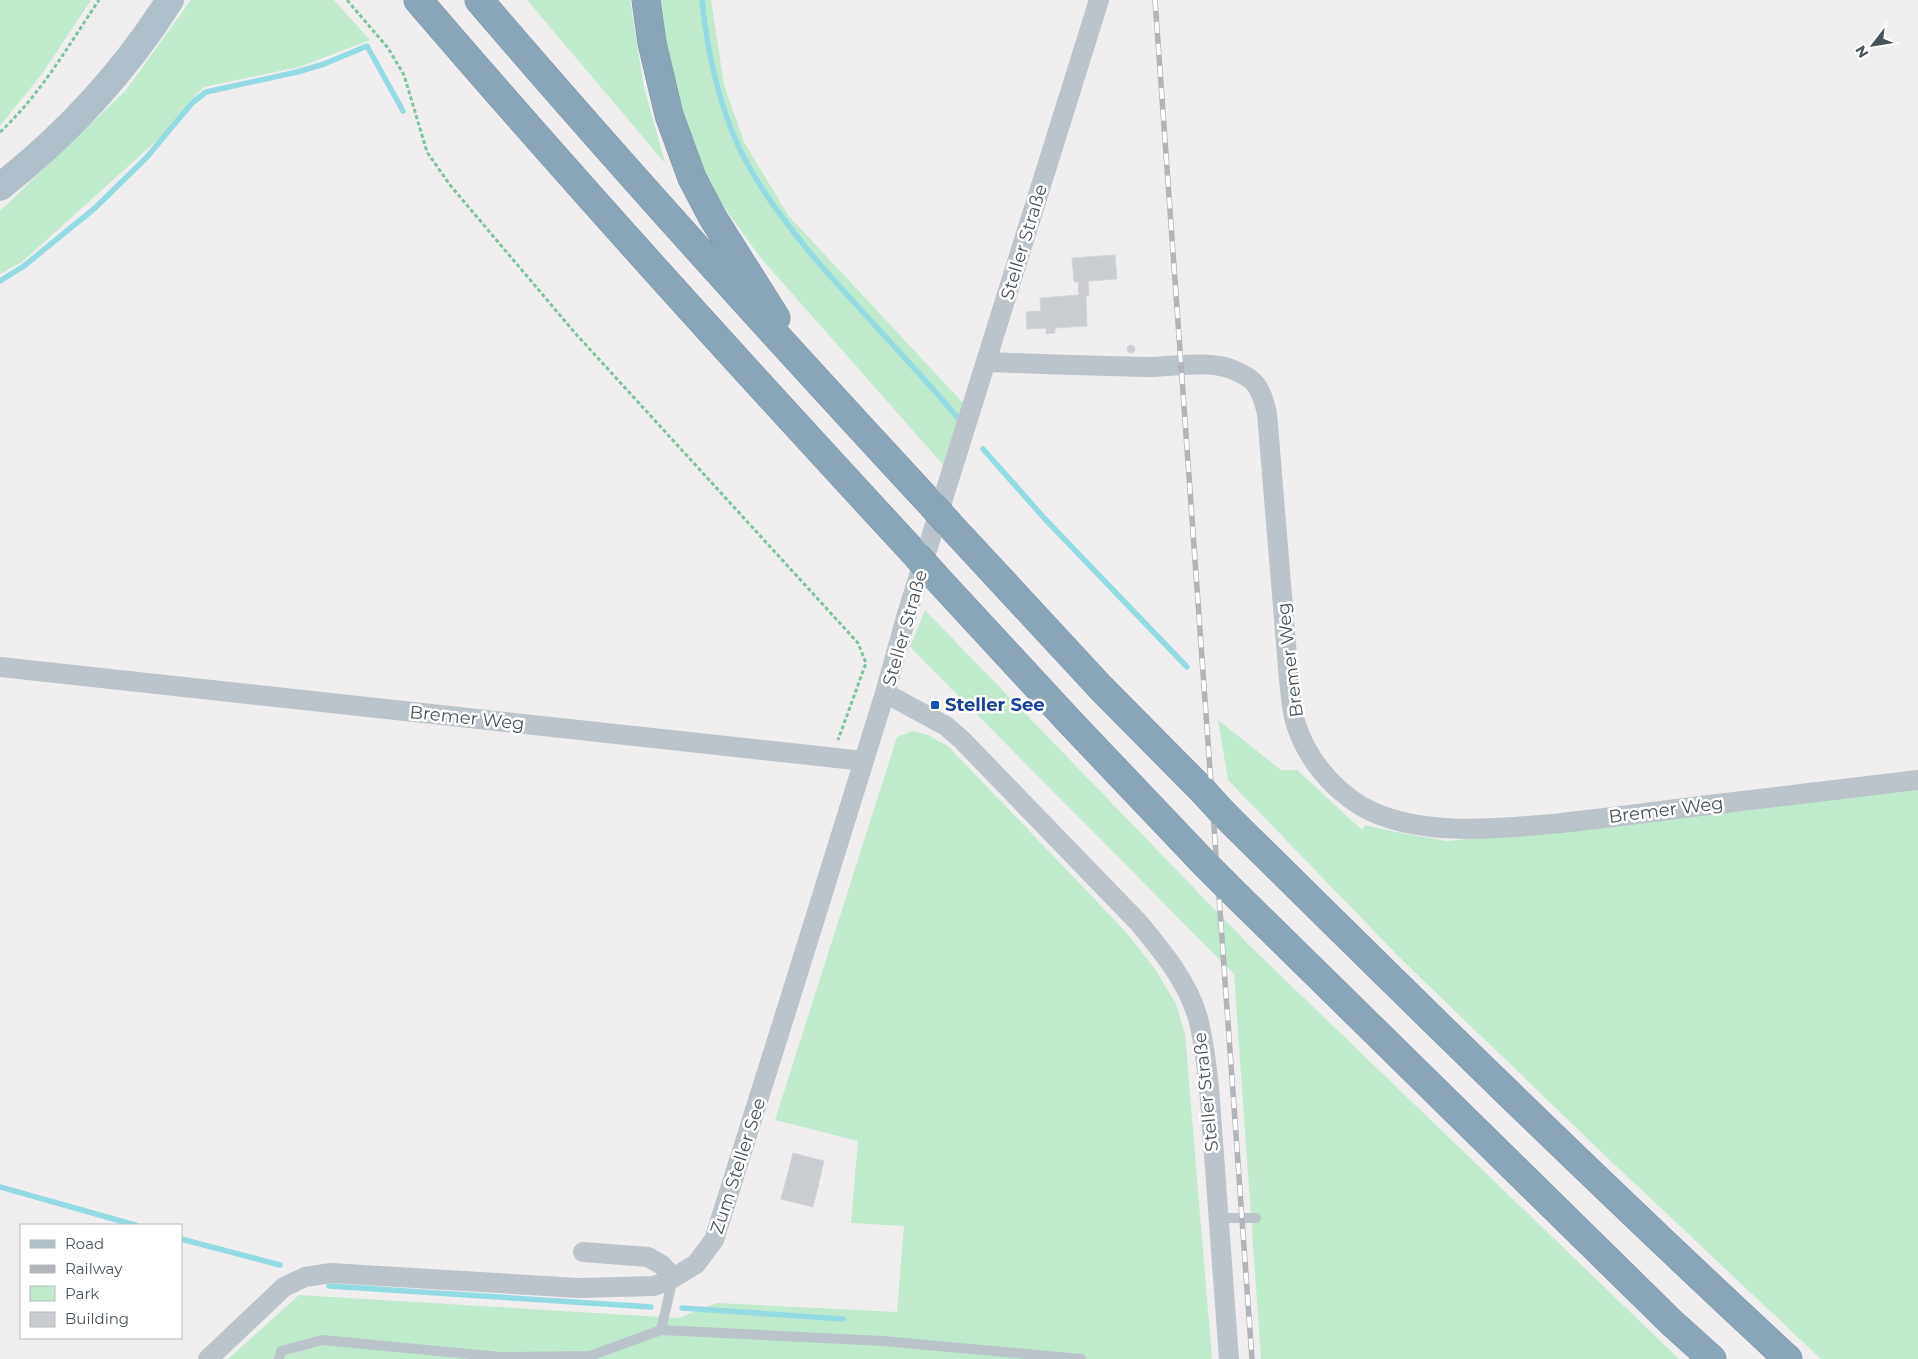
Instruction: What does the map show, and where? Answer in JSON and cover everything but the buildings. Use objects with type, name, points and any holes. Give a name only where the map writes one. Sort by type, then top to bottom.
[{"type":"highway","points":[[479,0],[610,150],[809,372],[1102,688],[1224,814],[1441,1029],[1788,1359]]},
{"type":"highway","points":[[646,0],[652,42],[669,115],[692,178],[713,218],[739,256],[809,372]]},
{"type":"highway","points":[[418,2],[588,196],[777,406],[1070,722],[1228,887],[1664,1316],[1712,1359]]},
{"type":"main road","points":[[0,187],[50,145],[76,118],[106,85],[168,3]]},
{"type":"street","name":"Steller Straße","points":[[1099,0],[884,693],[946,726],[962,740],[1138,922],[1164,953],[1185,987],[1196,1014],[1203,1043],[1209,1087],[1229,1359]]},
{"type":"street","name":"Bremer Weg","points":[[987,362],[1147,367],[1204,365],[1229,368],[1252,381],[1261,390],[1267,413],[1289,680],[1295,721],[1310,757],[1326,776],[1360,805],[1379,814],[1396,821],[1446,827],[1480,829],[1518,827],[1918,780]]},
{"type":"street","name":"Bremer Weg","points":[[0,667],[864,761]]},
{"type":"street","points":[[864,761],[884,693]]},
{"type":"street","name":"Zum Steller See","points":[[208,1359],[284,1287],[305,1277],[331,1273],[579,1288],[654,1286],[673,1278],[696,1264],[714,1240],[720,1227],[864,761]]},
{"type":"street","points":[[583,1252],[648,1257],[662,1265],[673,1278]]},
{"type":"lane","points":[[1218,1218],[1256,1218]]},
{"type":"lane","points":[[661,1330],[673,1278]]},
{"type":"lane","points":[[279,1359],[281,1351],[322,1340],[501,1357],[590,1356],[661,1330],[883,1341],[1081,1359]]},
{"type":"path","points":[[0,132],[18,115],[63,57],[99,0]]},
{"type":"path","points":[[347,0],[388,48],[404,75],[427,152],[450,185],[575,333],[858,643],[866,664],[831,758]]},
{"type":"green space","points":[[0,0],[91,0],[44,71],[0,126]]},
{"type":"green space","points":[[191,0],[334,0],[370,40],[299,67],[204,87],[190,101],[165,133],[22,262],[0,274],[0,211],[126,90]]},
{"type":"green space","points":[[527,0],[630,0],[644,87],[665,163]]},
{"type":"green space","points":[[658,0],[711,0],[724,85],[744,142],[788,215],[963,403],[945,467],[760,257],[707,183],[675,99]]},
{"type":"green space","points":[[925,610],[1251,947],[1679,1359],[1261,1359],[1234,974],[910,647]]},
{"type":"green space","points":[[1218,720],[1281,770],[1297,770],[1362,830],[1365,825],[1447,841],[1918,790],[1918,1359],[1821,1359],[1404,962],[1228,780]]},
{"type":"green space","points":[[913,731],[928,735],[948,746],[1126,932],[1155,969],[1176,1004],[1185,1034],[1212,1359],[228,1359],[299,1295],[678,1318],[717,1303],[897,1312],[904,1226],[851,1223],[858,1141],[775,1120],[897,737]]},
{"type":"waterway","points":[[702,0],[710,55],[718,91],[737,143],[761,187],[780,215],[811,254],[958,418]]},
{"type":"waterway","points":[[0,281],[24,266],[95,208],[147,157],[192,103],[206,92],[297,72],[324,64],[367,46],[403,111]]},
{"type":"waterway","points":[[983,449],[1045,519],[1187,667]]},
{"type":"waterway","points":[[0,1187],[131,1224]]},
{"type":"waterway","points":[[182,1239],[280,1265]]},
{"type":"waterway","points":[[329,1286],[651,1307]]},
{"type":"waterway","points":[[682,1308],[843,1319]]},
{"type":"railway","points":[[1155,0],[1252,1359]]},
{"type":"place","name":"Steller See","points":[[935,705]]}]
